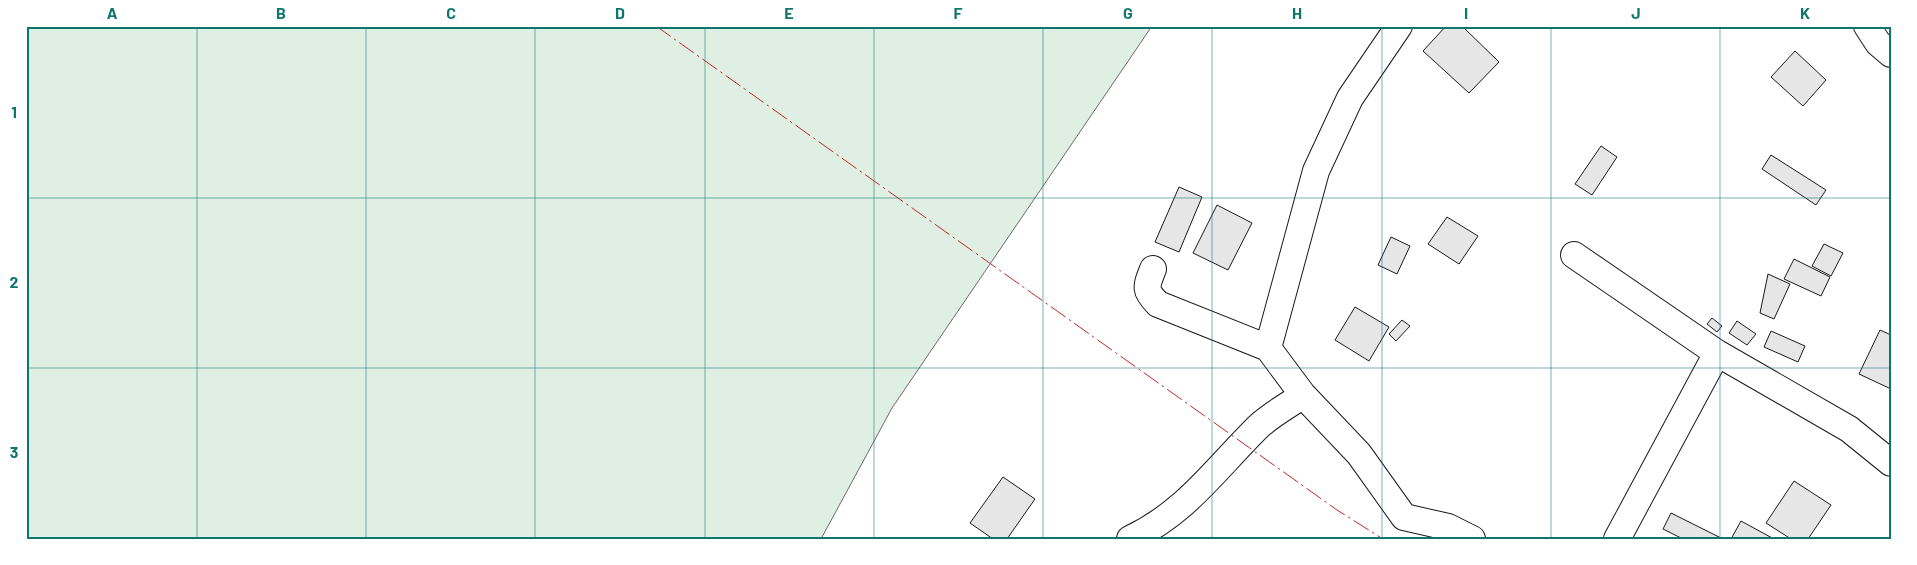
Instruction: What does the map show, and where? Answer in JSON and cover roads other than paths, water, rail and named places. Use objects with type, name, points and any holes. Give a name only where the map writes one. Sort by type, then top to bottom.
[{"type":"street","points":[[1268,348],[1316,171],[1350,98],[1399,26]]},
{"type":"street","points":[[1868,26],[1878,43],[1891,54]]},
{"type":"street","points":[[1574,255],[1717,353],[1849,429],[1891,463]]},
{"type":"street","points":[[1153,269],[1147,285],[1149,294],[1158,304],[1268,348],[1303,395],[1358,454],[1404,517],[1448,526],[1472,539]]},
{"type":"street","points":[[1617,539],[1717,353]]},
{"type":"street","points":[[1130,539],[1155,527],[1184,505],[1261,424],[1303,395]]}]
